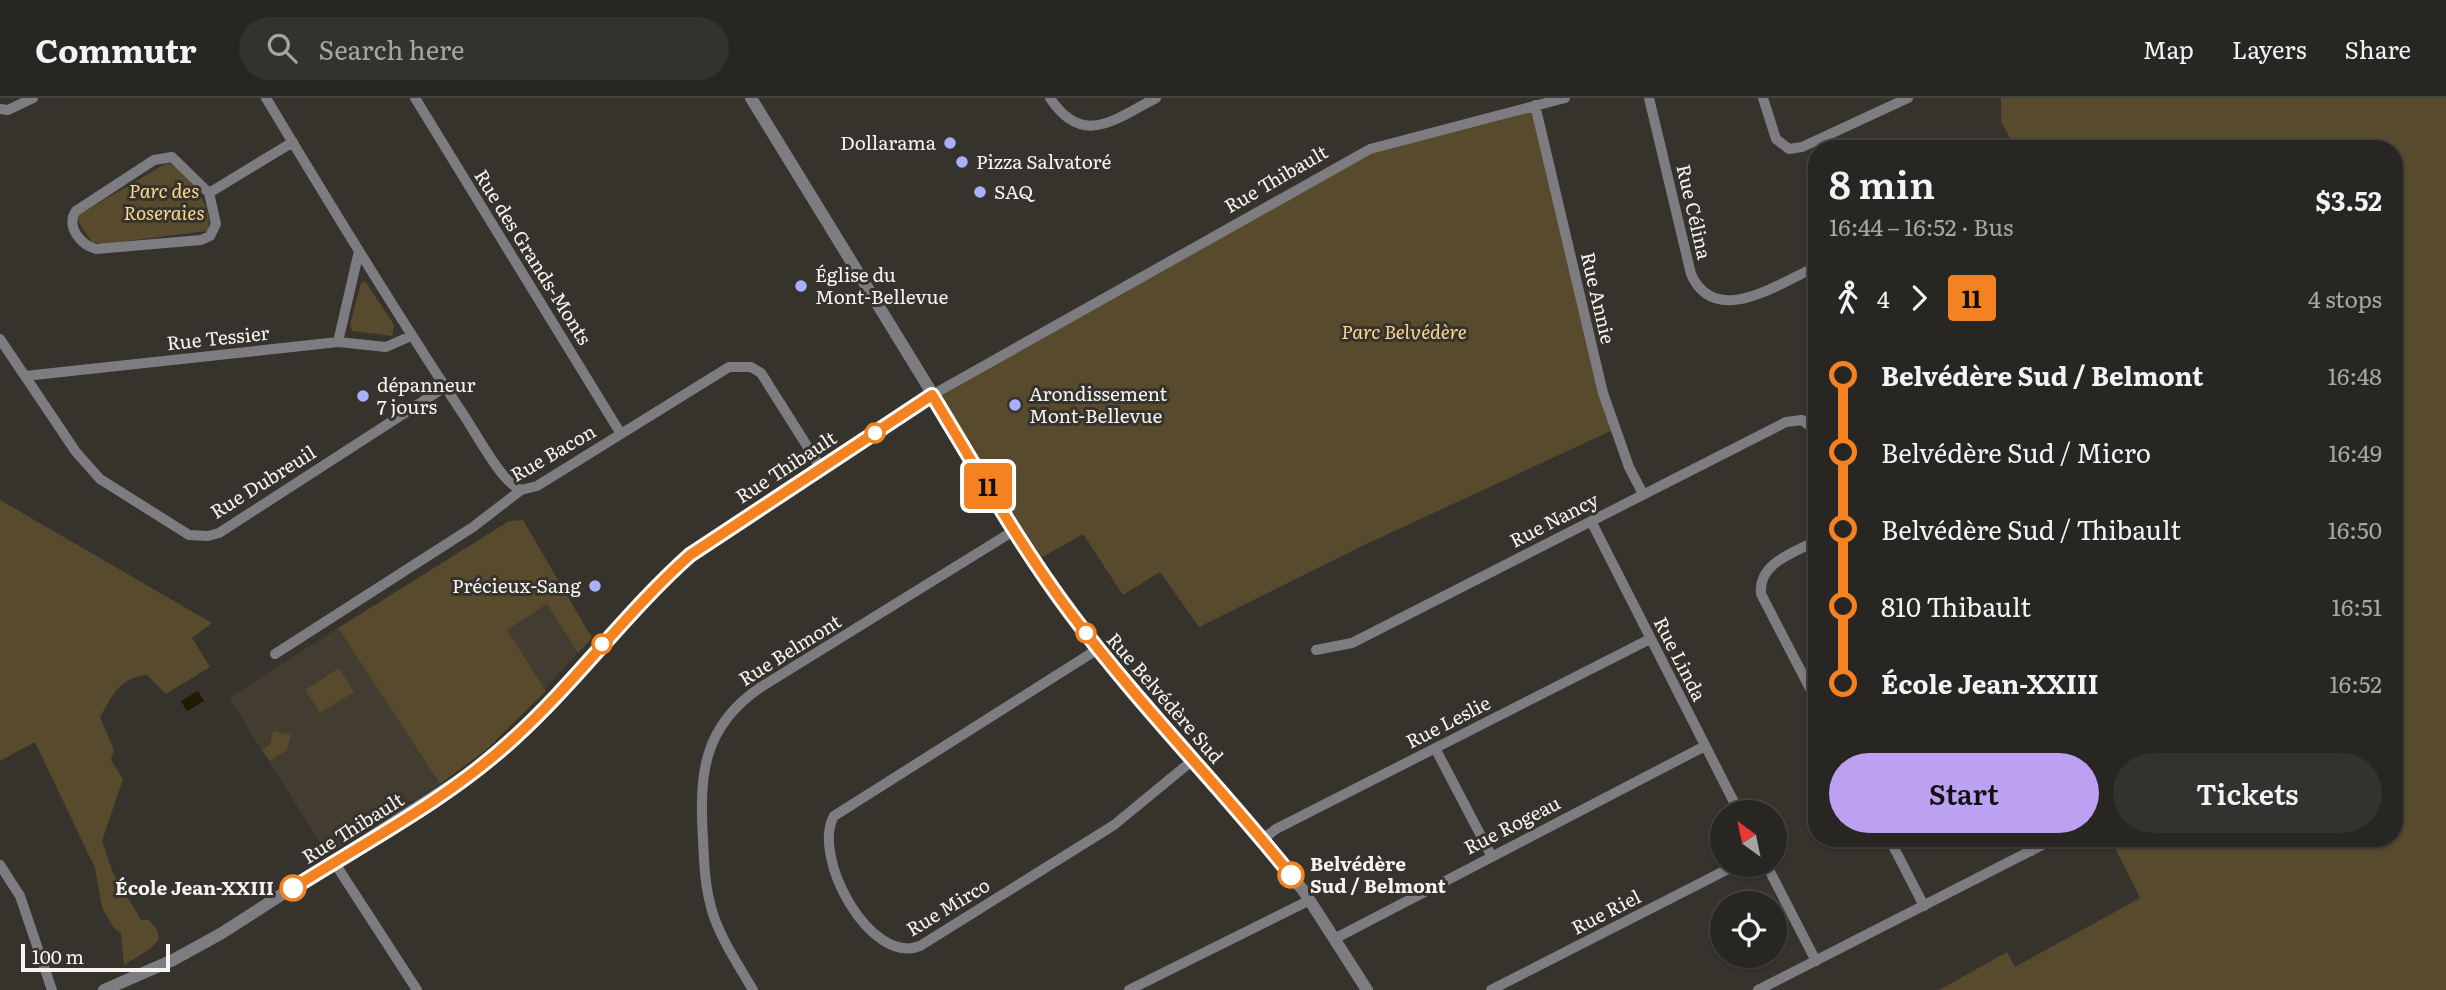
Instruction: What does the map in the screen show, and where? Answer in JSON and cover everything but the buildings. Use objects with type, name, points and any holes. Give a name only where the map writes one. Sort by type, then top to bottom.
[{"type":"street","points":[[0,109],[19,106],[33,98]]},
{"type":"street","points":[[267,98],[411,336],[511,484],[521,490]]},
{"type":"street","name":"Rue des Grands-Monts","points":[[415,98],[621,434]]},
{"type":"street","name":"Rue Belvédère Sud","points":[[751,98],[1051,587],[1098,649],[1310,900],[1336,937],[1367,990]]},
{"type":"street","points":[[1050,98],[1068,120],[1083,126],[1102,125],[1156,98]]},
{"type":"street","name":"Rue Thibault","points":[[104,990],[206,942],[456,785],[494,756],[530,723],[676,568],[704,544],[932,395],[1360,153],[1390,141],[1565,98]]},
{"type":"street","name":"Rue Célina","points":[[1649,98],[1691,274],[1703,293],[1721,302],[1740,300],[1808,270]]},
{"type":"street","points":[[1763,98],[1776,139],[1789,149],[1808,142]]},
{"type":"street","points":[[1814,140],[1847,128],[1908,98]]},
{"type":"street","name":"Rue Annie","points":[[1535,105],[1603,393],[1629,467],[1643,494]]},
{"type":"street","points":[[209,193],[293,142]]},
{"type":"street","points":[[159,158],[179,160],[209,193],[216,224],[210,236],[201,240],[96,249],[85,244],[72,227],[76,211],[159,158]]},
{"type":"street","points":[[338,342],[359,251]]},
{"type":"street","name":"Rue Tessier","points":[[25,376],[338,342],[386,347],[411,336]]},
{"type":"street","name":"Rue Dubreuil","points":[[0,339],[76,452],[100,479],[179,530],[196,536],[219,533],[445,387]]},
{"type":"street","name":"Rue Bacon","points":[[275,654],[479,523],[521,490],[537,486],[720,371],[740,365],[761,373],[821,468]]},
{"type":"street","name":"Rue Nancy","points":[[1316,650],[1352,643],[1786,422],[1808,424]]},
{"type":"street","name":"Rue Linda","points":[[1591,521],[1733,800]]},
{"type":"street","name":"Rue Belmont","points":[[754,990],[719,928],[706,885],[702,781],[716,733],[728,715],[749,695],[1015,530]]},
{"type":"street","points":[[1808,545],[1770,566],[1760,583],[1761,594],[1808,685]]},
{"type":"street","name":"Rue Leslie","points":[[1262,840],[1276,829],[1650,639]]},
{"type":"street","name":"Rue Mirco","points":[[1098,649],[834,816],[829,831],[832,860],[843,891],[861,919],[881,939],[898,949],[910,950],[920,946],[1114,825],[1194,760]]},
{"type":"street","name":"Rue Rogeau","points":[[1336,937],[1704,746]]},
{"type":"street","points":[[1435,748],[1491,855]]},
{"type":"street","points":[[1893,847],[1924,906]]},
{"type":"street","points":[[2029,847],[2031,851]]},
{"type":"street","points":[[1758,990],[2039,847]]},
{"type":"street","points":[[334,862],[418,990]]},
{"type":"street","points":[[0,865],[20,896],[52,990]]},
{"type":"street","name":"Rue Riel","points":[[1491,990],[1713,877]]},
{"type":"street","points":[[1773,877],[1816,961]]},
{"type":"street","points":[[1129,990],[1310,900]]},
{"type":"shaded area","points":[[527,572],[578,653],[545,689],[507,630]]},
{"type":"shaded area","name":"École Jean-XXIII","points":[[338,628],[440,784],[383,816],[379,823],[328,855],[229,698]]},
{"type":"shaded area","points":[[198,691],[204,701],[187,711],[181,701]]},
{"type":"green space","points":[[2001,98],[2446,98],[2446,990],[1939,990],[2007,952],[2015,967],[2140,898],[2114,847],[2403,847],[2403,140],[2010,140],[2001,121]]},
{"type":"green space","name":"Parc Belvédère","points":[[1535,105],[1615,429],[1360,547],[1199,627],[1160,572],[1123,595],[1083,534],[1034,562],[932,395],[1360,153]]},
{"type":"green space","name":"Parc des Roseraies","points":[[167,163],[183,173],[198,192],[208,213],[207,231],[103,244],[92,242],[78,221],[80,214]]},
{"type":"green space","points":[[365,281],[394,325],[392,336],[352,331],[350,325],[361,283]]},
{"type":"green space","points":[[0,500],[212,623],[192,638],[210,667],[166,694],[147,675],[130,679],[118,689],[100,717],[114,750],[111,760],[123,779],[102,841],[113,873],[141,920],[149,920],[157,930],[159,939],[150,949],[124,965],[121,933],[114,928],[102,908],[95,868],[35,742],[0,761]]},
{"type":"green space","points":[[523,520],[592,638],[578,653],[547,604],[507,630],[546,691],[486,750],[440,784],[338,628],[509,521]]},
{"type":"green space","points":[[339,668],[354,692],[320,713],[305,690]]},
{"type":"green space","points":[[273,731],[291,735],[287,750],[270,761],[262,750],[270,745]]},
{"type":"bus line","name":"11","points":[[293,888],[456,785],[494,756],[530,723],[654,587],[704,544],[932,395],[1034,562],[1073,617],[1121,678],[1291,875]]},
{"type":"place","name":"Dollarama","points":[[950,143]]},
{"type":"place","name":"Pizza Salvatoré","points":[[962,162]]},
{"type":"place","name":"SAQ","points":[[980,192]]},
{"type":"place","name":"Église du Mont-Bellevue","points":[[801,286]]},
{"type":"place","name":"dépanneur 7 jours","points":[[363,396]]},
{"type":"place","name":"Arondissement Mont-Bellevue","points":[[1015,405]]},
{"type":"place","name":"Précieux-Sang","points":[[595,586]]},
{"type":"place","name":"Belvédère Sud / Belmont","points":[[1291,875]]},
{"type":"place","name":"École Jean-XXIII","points":[[293,888]]}]
